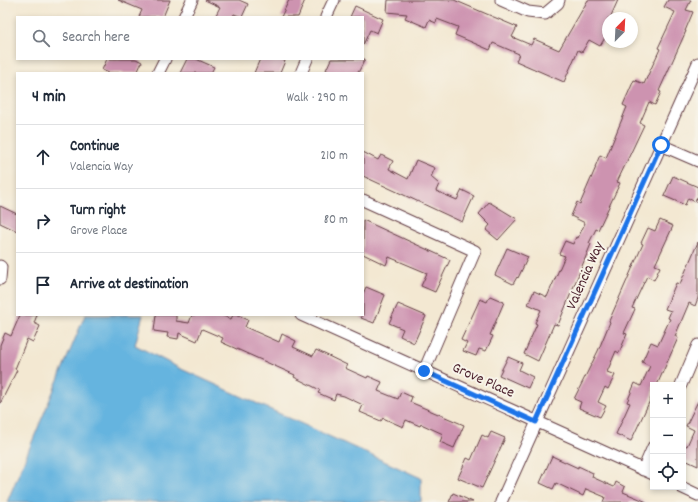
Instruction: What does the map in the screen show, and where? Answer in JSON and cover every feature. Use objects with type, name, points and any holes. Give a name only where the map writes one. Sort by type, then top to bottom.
[{"type":"street","points":[[184,16],[192,0]]},
{"type":"street","points":[[326,16],[334,0]]},
{"type":"street","points":[[501,0],[528,12],[545,14],[558,3],[559,0]]},
{"type":"street","points":[[158,72],[164,60]]},
{"type":"street","points":[[301,72],[307,60]]},
{"type":"street","name":"Valencia Way","points":[[501,502],[698,63]]},
{"type":"street","points":[[661,145],[698,162]]},
{"type":"street","points":[[364,200],[475,251],[424,371]]},
{"type":"street","points":[[0,266],[0,279]]},
{"type":"street","name":"Grove Place","points":[[303,316],[648,472]]},
{"type":"street","points":[[682,382],[698,346]]},
{"type":"street","points":[[648,472],[652,454]]},
{"type":"street","points":[[686,489],[698,495]]},
{"type":"water","points":[[85,316],[143,316],[135,345],[179,368],[421,478],[421,502],[7,502]]},
{"type":"building","points":[[118,0],[170,0],[163,16],[139,16],[142,10]]},
{"type":"building","points":[[205,0],[239,0],[248,4],[242,16],[234,14],[233,16],[216,16],[220,7]]},
{"type":"building","points":[[289,0],[305,0],[298,16],[281,16]]},
{"type":"building","points":[[388,0],[454,0],[517,27],[512,37],[531,45],[534,39],[559,50],[588,0],[618,0],[613,12],[602,12],[602,43],[600,46],[589,40],[582,52],[578,50],[564,82],[516,61],[519,54],[493,43],[490,50],[455,35],[458,27],[437,19],[436,23],[429,20],[426,27],[405,18],[407,14],[387,12]]},
{"type":"building","points":[[668,0],[691,0],[686,10],[693,12],[659,91],[661,92],[655,105],[649,102],[640,123],[644,125],[617,182],[620,183],[598,230],[596,229],[589,243],[591,244],[558,325],[554,324],[538,361],[524,354],[537,324],[535,323],[541,310],[528,304],[534,291],[547,297],[565,256],[559,254],[565,241],[573,244],[576,237],[578,238],[585,223],[571,216],[577,202],[580,204],[600,155],[606,158],[627,107],[623,105],[634,80],[644,84],[660,49],[658,48],[675,12],[664,7]]},
{"type":"building","points":[[355,6],[383,19],[377,33],[370,30],[364,43],[364,16],[350,16]]},
{"type":"building","points":[[365,59],[358,72],[331,72],[326,70],[331,60]]},
{"type":"building","points":[[107,60],[138,60],[142,62],[137,72],[107,72],[102,70]]},
{"type":"building","points":[[186,60],[198,60],[214,67],[212,72],[180,72]]},
{"type":"building","points":[[260,60],[285,61],[280,72],[254,72]]},
{"type":"building","points":[[364,153],[378,160],[381,155],[393,161],[389,169],[408,179],[416,160],[435,168],[431,177],[439,184],[436,191],[457,200],[462,190],[474,196],[462,222],[364,176]]},
{"type":"building","points":[[673,176],[698,187],[698,195],[695,202],[688,198],[685,205],[664,196]]},
{"type":"building","points":[[489,202],[517,219],[498,240],[486,230],[490,225],[479,214]]},
{"type":"building","points":[[0,206],[16,214],[16,231],[0,223]]},
{"type":"building","points":[[364,220],[450,260],[435,292],[421,286],[427,273],[389,257],[386,265],[364,254]]},
{"type":"building","points":[[660,220],[673,226],[655,265],[660,267],[654,280],[647,276],[632,308],[635,309],[624,333],[627,334],[619,353],[616,351],[607,372],[615,375],[608,389],[605,387],[598,402],[606,406],[600,417],[579,408],[581,402],[574,399],[598,351],[610,322],[609,321],[643,244],[641,243],[648,228],[655,231]]},
{"type":"building","points":[[698,242],[698,298],[695,306],[689,303],[675,336],[678,338],[658,382],[650,382],[650,400],[631,441],[616,434],[630,403],[627,402],[635,383],[641,386],[650,366],[642,362],[651,342],[658,345],[670,319],[668,318],[671,311],[665,309],[676,283],[680,284]]},
{"type":"building","points":[[507,248],[528,257],[518,278],[517,277],[513,284],[495,275]]},
{"type":"building","points":[[366,287],[385,295],[374,323],[361,318],[364,316],[364,292]]},
{"type":"building","points":[[490,296],[504,302],[490,335],[493,336],[486,351],[479,349],[476,356],[463,351],[467,343],[461,340],[480,299],[487,302]]},
{"type":"building","points":[[398,304],[426,316],[414,343],[400,336],[403,329],[389,323]]},
{"type":"building","points":[[20,316],[37,316],[34,323],[40,326],[33,342],[27,339],[15,369],[17,370],[0,404],[0,345],[5,333],[11,336]]},
{"type":"building","points":[[156,316],[176,316],[176,321],[189,323],[192,316],[224,316],[231,319],[232,316],[240,316],[248,320],[245,327],[279,342],[282,334],[296,341],[293,347],[313,356],[316,350],[347,365],[345,368],[367,378],[368,376],[382,382],[378,391],[398,399],[401,392],[412,397],[410,402],[464,425],[454,448],[440,442],[443,434],[421,424],[420,426],[406,420],[403,427],[383,418],[381,421],[360,412],[363,405],[344,396],[336,394],[334,400],[318,393],[320,390],[294,377],[295,375],[221,342],[223,338],[202,329],[197,341],[179,333],[178,339],[167,337],[168,333],[154,331]]},
{"type":"building","points":[[508,357],[522,363],[519,370],[533,377],[528,388],[499,375]]},
{"type":"building","points":[[698,401],[698,466],[686,460],[686,446],[694,430],[686,426]]},
{"type":"building","points":[[491,432],[505,438],[482,488],[458,478],[467,458],[471,460],[482,435],[488,438]]},
{"type":"building","points":[[552,456],[593,473],[592,477],[614,487],[616,482],[625,487],[623,492],[647,502],[603,502],[605,497],[586,489],[583,496],[556,483],[553,489],[540,483]]},
{"type":"building","points":[[453,493],[473,502],[449,502]]},
{"type":"route","points":[[424,371],[536,422],[661,145]]}]
